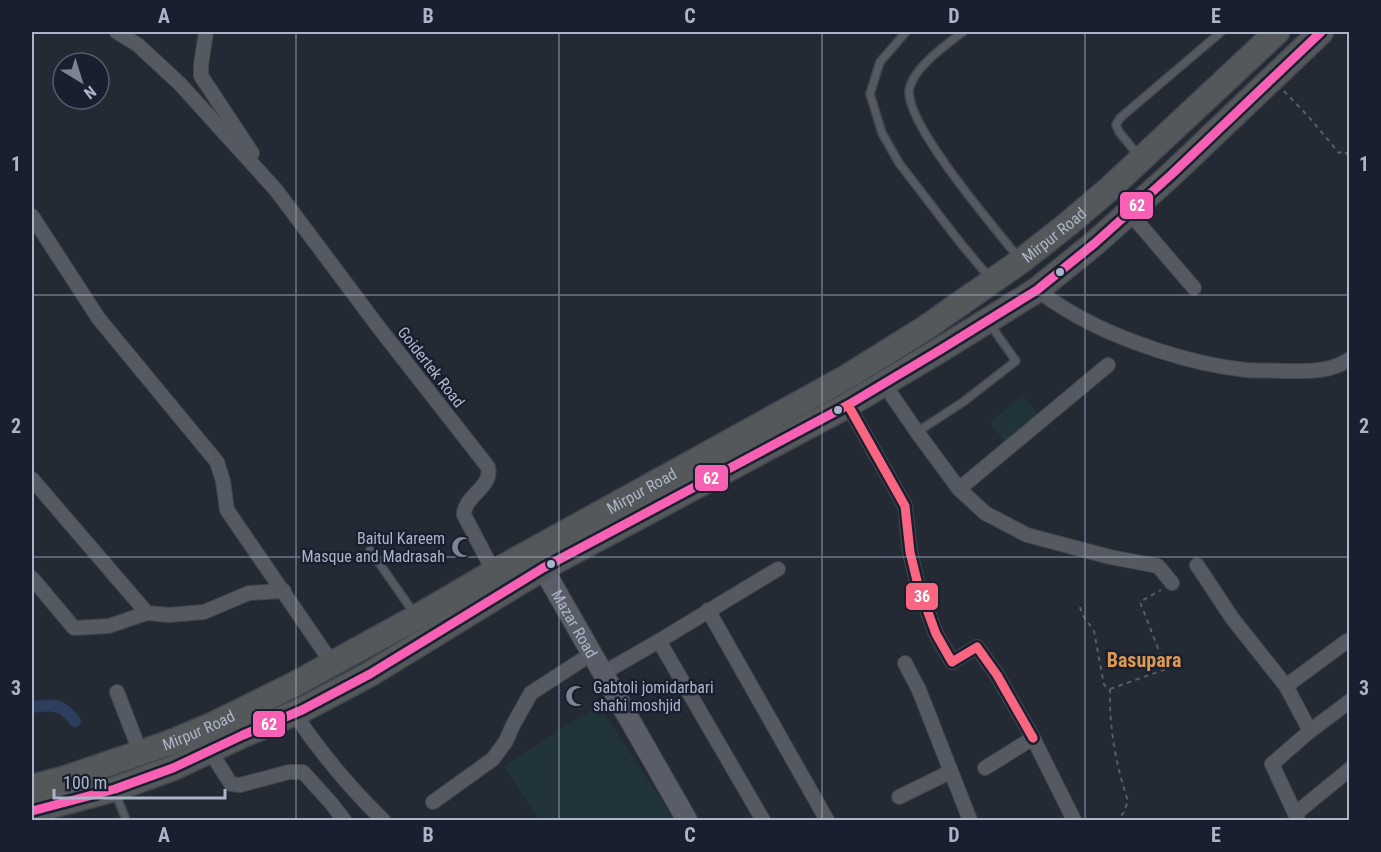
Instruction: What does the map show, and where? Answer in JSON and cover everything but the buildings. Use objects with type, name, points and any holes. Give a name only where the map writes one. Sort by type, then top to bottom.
[{"type":"highway","name":"Mirpur Road","points":[[32,811],[114,789],[173,768],[294,713],[370,674],[532,564],[848,377],[924,329],[1021,261],[1068,224],[1108,190],[1276,32]]},
{"type":"highway","name":"Mirpur Road","points":[[32,787],[141,754],[212,725],[293,685],[494,572],[532,564],[848,405],[884,384],[1037,290],[1095,243],[1172,174],[1322,32]]},
{"type":"main road","name":"Mazar Road","points":[[532,564],[582,660],[674,820]]},
{"type":"main road","name":"Mazar Road","points":[[532,564],[603,673],[687,820]]},
{"type":"street","name":"Goidertek Road","points":[[117,32],[138,45],[180,84],[276,190]]},
{"type":"street","name":"Goidertek Road","points":[[206,32],[201,76],[276,190],[380,329],[488,467],[490,473],[488,480],[467,505],[464,515],[494,572]]},
{"type":"street","points":[[1130,212],[1194,288]]},
{"type":"street","points":[[32,216],[99,320],[217,462],[223,481],[227,510],[332,663]]},
{"type":"street","points":[[1037,290],[1072,314],[1102,330],[1179,357],[1245,369],[1317,370],[1331,369],[1350,359]]},
{"type":"street","points":[[959,489],[1108,365]]},
{"type":"street","points":[[884,384],[916,432],[959,489],[985,513],[1027,536],[1158,566],[1172,583]]},
{"type":"street","points":[[848,405],[905,506],[910,552],[918,585],[936,634],[952,662],[977,647],[997,675],[1033,738],[1074,820]]},
{"type":"street","points":[[32,479],[147,613]]},
{"type":"street","points":[[1197,565],[1232,618],[1286,686],[1310,731]]},
{"type":"street","points":[[603,673],[778,569]]},
{"type":"street","points":[[32,578],[74,628],[109,626],[147,613],[169,615],[204,612],[249,593],[284,591]]},
{"type":"street","points":[[708,610],[827,820]]},
{"type":"street","points":[[659,641],[763,820]]},
{"type":"street","points":[[1286,686],[1347,641]]},
{"type":"street","points":[[434,801],[493,759],[506,741],[531,693],[582,660]]},
{"type":"street","points":[[905,663],[919,690],[970,820]]},
{"type":"street","points":[[117,692],[141,754]]},
{"type":"street","points":[[1350,701],[1272,764],[1297,817],[1350,769]]},
{"type":"street","points":[[294,713],[309,736],[356,794],[383,820]]},
{"type":"street","points":[[985,768],[1033,738]]},
{"type":"street","points":[[210,751],[231,784],[240,785],[289,772],[303,772],[344,820]]},
{"type":"street","points":[[898,797],[950,772]]},
{"type":"lane","points":[[906,32],[880,62],[870,94],[882,133],[899,163],[993,281]]},
{"type":"lane","points":[[963,32],[922,67],[913,78],[909,92],[915,114],[932,145],[1021,261]]},
{"type":"lane","points":[[1141,158],[1119,132],[1116,125],[1120,118],[1221,32]]},
{"type":"lane","points":[[916,432],[963,402],[1016,361],[987,321]]},
{"type":"lane","points":[[370,550],[417,617]]},
{"type":"lane","points":[[114,789],[126,820]]},
{"type":"path","points":[[1271,79],[1308,116],[1339,153],[1344,151],[1350,157]]},
{"type":"path","points":[[1110,690],[1166,669],[1140,602],[1172,583]]},
{"type":"path","points":[[1080,607],[1094,631],[1104,685],[1110,690]]},
{"type":"path","points":[[1110,690],[1110,712],[1120,777],[1128,801],[1118,820]]},
{"type":"shaded area","points":[[1022,395],[1038,414],[1005,442],[990,423]]},
{"type":"shaded area","points":[[599,705],[674,820],[539,820],[504,766]]},
{"type":"waterway","points":[[32,707],[56,706],[75,721]]},
{"type":"transit line","name":"62","points":[[32,811],[115,789],[173,768],[302,710],[370,674],[543,568],[848,405],[940,350],[1037,290],[1095,243],[1172,174],[1321,32]]},
{"type":"transit line","name":"36","points":[[848,405],[905,506],[910,552],[918,585],[936,634],[952,662],[977,647],[997,675],[1033,738]]},
{"type":"place","name":"Baitul Kareem Masque and Madrasah","points":[[462,547]]},
{"type":"place","name":"Gabtoli jomidarbari shahi moshjid","points":[[576,696]]},
{"type":"district","name":"Basupara","points":[[1144,660]]}]
